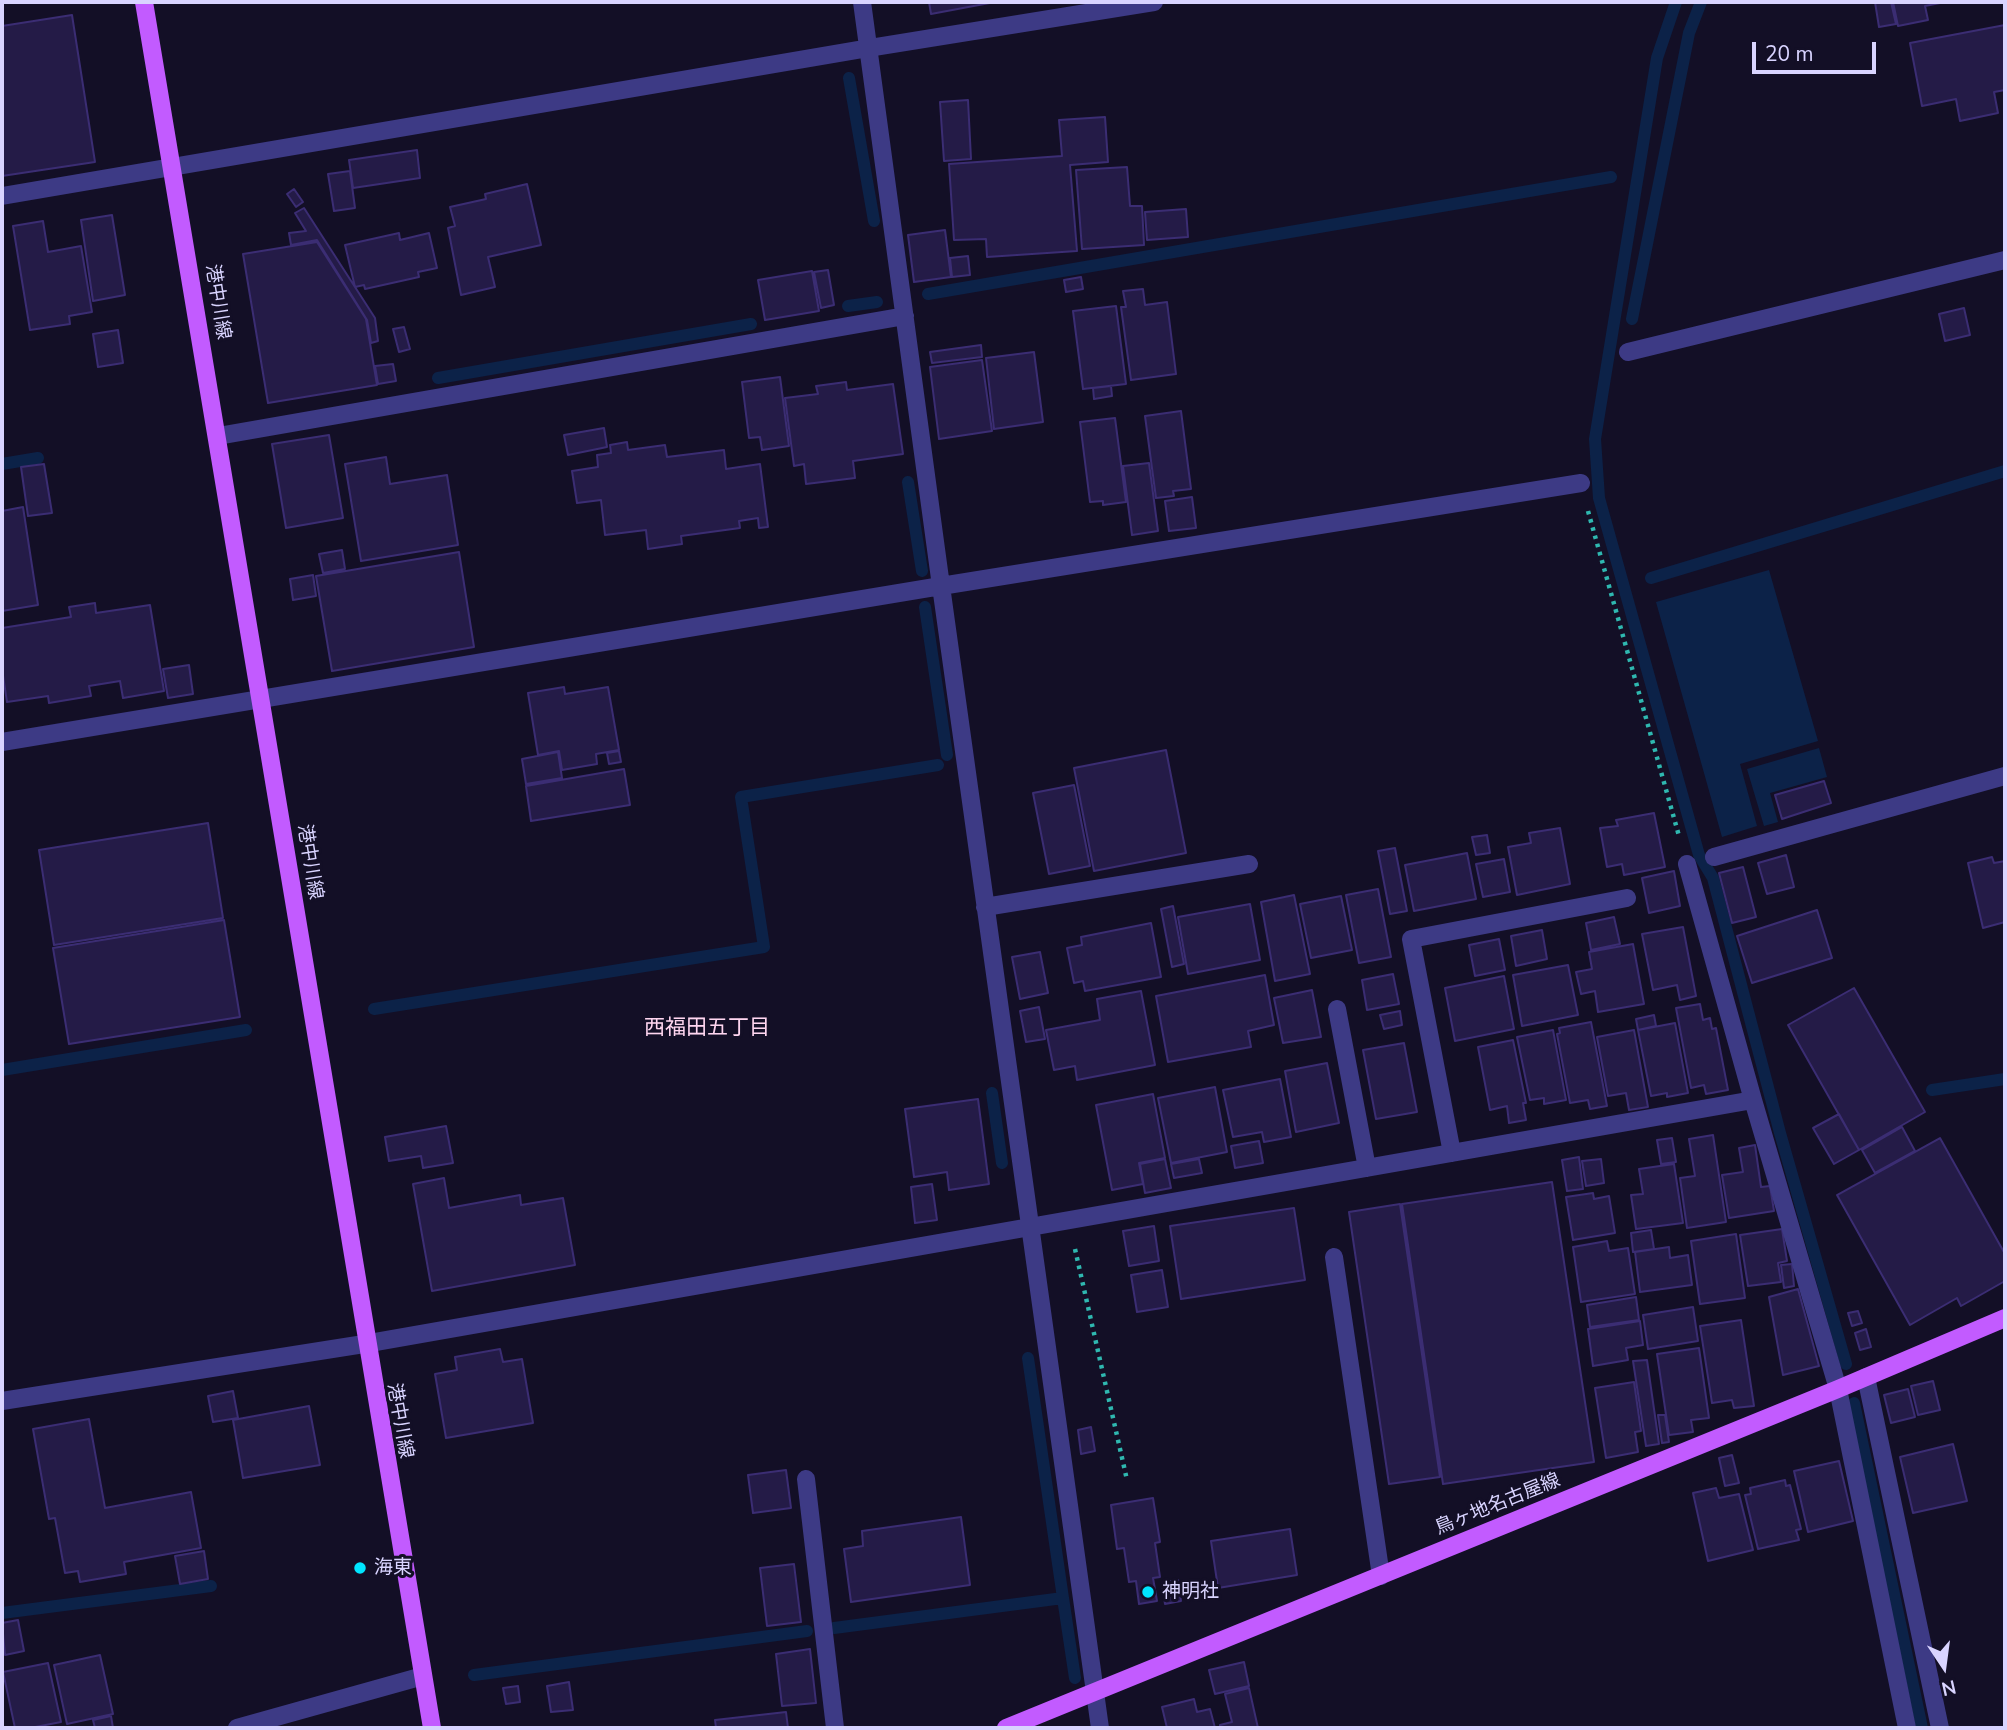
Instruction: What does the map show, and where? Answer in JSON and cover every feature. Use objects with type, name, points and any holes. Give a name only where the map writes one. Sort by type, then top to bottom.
[{"type":"main road","name":"港中川線","points":[[144,2],[218,436],[364,1344],[432,1728]]},
{"type":"main road","name":"鳥ヶ地名古屋線","points":[[1006,1728],[1838,1389],[2005,1318]]},
{"type":"street","points":[[862,2],[1100,1728]]},
{"type":"street","points":[[2,196],[1154,2]]},
{"type":"street","points":[[1628,352],[2005,260]]},
{"type":"street","points":[[218,436],[905,316]]},
{"type":"street","points":[[2,742],[1581,483]]},
{"type":"street","points":[[1714,857],[2005,776]]},
{"type":"street","points":[[985,907],[1249,864]]},
{"type":"street","points":[[1687,864],[1838,1389],[1907,1728]]},
{"type":"street","points":[[1452,1153],[1411,939],[1627,898]]},
{"type":"street","points":[[1337,1009],[1367,1168]]},
{"type":"street","points":[[2,1401],[364,1344],[1753,1100]]},
{"type":"street","points":[[1334,1257],[1381,1576]]},
{"type":"street","points":[[1866,1377],[1940,1728]]},
{"type":"street","points":[[806,1479],[835,1728]]},
{"type":"street","points":[[237,1728],[423,1676]]},
{"type":"path","points":[[1581,483],[1687,864]]},
{"type":"path","points":[[1069,1221],[1127,1480]]},
{"type":"water","points":[[1769,570],[1818,741],[1740,764],[1757,826],[1722,837],[1656,602]]},
{"type":"water","points":[[1819,748],[1827,777],[1770,793],[1778,822],[1764,826],[1747,769]]},
{"type":"building","points":[[929,2],[995,2],[931,14]]},
{"type":"building","points":[[1875,2],[1891,2],[1896,24],[1879,27]]},
{"type":"building","points":[[1893,2],[1945,2],[1925,6],[1928,20],[1898,26]]},
{"type":"building","points":[[72,15],[95,162],[2,176],[2,26]]},
{"type":"building","points":[[2005,25],[2005,90],[1994,92],[1998,113],[1960,121],[1956,99],[1922,106],[1910,43]]},
{"type":"building","points":[[968,100],[971,159],[944,161],[940,102]]},
{"type":"building","points":[[1105,117],[1108,162],[1070,165],[1077,251],[987,257],[986,239],[954,240],[949,164],[1062,156],[1059,120]]},
{"type":"building","points":[[417,150],[420,178],[353,188],[349,160]]},
{"type":"building","points":[[1127,167],[1130,206],[1142,206],[1144,245],[1082,249],[1076,170]]},
{"type":"building","points":[[350,171],[355,208],[334,211],[328,174]]},
{"type":"building","points":[[527,184],[541,245],[488,257],[495,287],[461,295],[448,228],[455,226],[450,207],[486,199],[485,194]]},
{"type":"building","points":[[294,189],[303,202],[296,207],[287,194]]},
{"type":"building","points":[[304,208],[375,318],[378,341],[371,343],[367,320],[317,240],[291,245],[289,233],[306,231],[295,213]]},
{"type":"building","points":[[1186,209],[1188,237],[1147,240],[1145,212]]},
{"type":"building","points":[[112,215],[125,295],[93,301],[81,220]]},
{"type":"building","points":[[43,221],[48,252],[81,246],[92,312],[69,316],[70,324],[30,330],[13,226]]},
{"type":"building","points":[[945,230],[951,277],[914,282],[908,235]]},
{"type":"building","points":[[399,233],[400,240],[429,233],[437,268],[418,272],[419,277],[365,289],[364,285],[355,287],[345,245]]},
{"type":"building","points":[[317,242],[366,319],[377,385],[268,403],[243,254]]},
{"type":"building","points":[[968,256],[970,275],[952,277],[950,258]]},
{"type":"building","points":[[828,270],[834,305],[821,308],[814,272]]},
{"type":"building","points":[[812,271],[819,311],[765,320],[758,280]]},
{"type":"building","points":[[1081,277],[1083,289],[1066,292],[1064,280]]},
{"type":"building","points":[[1143,289],[1145,305],[1167,302],[1176,374],[1131,380],[1121,307],[1126,307],[1123,291]]},
{"type":"building","points":[[1116,306],[1126,384],[1083,389],[1073,311]]},
{"type":"building","points":[[1964,308],[1970,335],[1945,341],[1939,314]]},
{"type":"building","points":[[404,327],[410,349],[399,352],[393,329]]},
{"type":"building","points":[[118,330],[123,363],[98,367],[93,334]]},
{"type":"building","points":[[981,345],[982,357],[932,363],[930,352]]},
{"type":"building","points":[[1034,352],[1043,422],[994,429],[986,358]]},
{"type":"building","points":[[982,360],[992,431],[939,439],[930,367]]},
{"type":"building","points":[[393,364],[396,381],[378,384],[375,366]]},
{"type":"building","points":[[780,377],[789,446],[762,450],[760,437],[749,438],[742,382]]},
{"type":"building","points":[[846,382],[847,390],[893,384],[903,454],[853,461],[855,478],[806,484],[804,464],[794,466],[785,398],[818,394],[816,386]]},
{"type":"building","points":[[1111,386],[1112,396],[1094,399],[1093,388]]},
{"type":"building","points":[[1181,411],[1191,489],[1173,491],[1174,496],[1156,498],[1145,416]]},
{"type":"building","points":[[1115,418],[1126,502],[1103,505],[1103,501],[1090,502],[1080,422]]},
{"type":"building","points":[[604,428],[607,447],[568,455],[564,435]]},
{"type":"building","points":[[329,435],[343,518],[286,528],[272,444]]},
{"type":"building","points":[[627,442],[628,450],[665,445],[667,457],[724,450],[726,469],[760,464],[768,527],[759,528],[758,518],[739,521],[740,528],[681,536],[682,544],[648,549],[646,530],[605,535],[601,500],[577,503],[572,471],[598,467],[597,455],[611,453],[610,445]]},
{"type":"building","points":[[386,457],[390,484],[447,475],[458,545],[361,561],[345,464]]},
{"type":"building","points":[[1149,463],[1158,531],[1132,535],[1123,466]]},
{"type":"building","points":[[44,464],[52,513],[28,516],[21,467]]},
{"type":"building","points":[[1192,497],[1196,528],[1169,531],[1165,501]]},
{"type":"building","points":[[23,507],[38,605],[2,611],[2,511]]},
{"type":"building","points":[[342,550],[345,569],[323,573],[319,554]]},
{"type":"building","points":[[459,552],[474,647],[332,671],[316,576]]},
{"type":"building","points":[[313,575],[316,596],[293,600],[290,579]]},
{"type":"building","points":[[95,603],[96,613],[150,605],[164,691],[123,698],[120,681],[89,686],[91,696],[49,703],[48,696],[7,702],[2,669],[2,628],[71,617],[69,607]]},
{"type":"building","points":[[189,665],[193,694],[168,698],[163,669]]},
{"type":"building","points":[[564,687],[565,694],[608,687],[619,750],[596,754],[597,764],[562,770],[559,751],[538,755],[528,693]]},
{"type":"building","points":[[1166,750],[1186,853],[1094,871],[1074,768]]},
{"type":"building","points":[[619,751],[621,762],[609,764],[607,753]]},
{"type":"building","points":[[558,752],[562,778],[526,784],[522,759]]},
{"type":"building","points":[[624,769],[630,805],[531,821],[526,786]]},
{"type":"building","points":[[1824,781],[1831,803],[1782,819],[1775,795]]},
{"type":"building","points":[[1074,785],[1090,866],[1049,874],[1033,793]]},
{"type":"building","points":[[1654,813],[1665,867],[1624,875],[1622,864],[1607,867],[1600,828],[1618,826],[1616,820]]},
{"type":"building","points":[[208,823],[223,918],[54,945],[39,850]]},
{"type":"building","points":[[1560,828],[1570,884],[1517,895],[1508,847],[1531,843],[1529,833]]},
{"type":"building","points":[[1487,835],[1490,853],[1476,855],[1472,837]]},
{"type":"building","points":[[1395,848],[1407,911],[1390,914],[1378,851]]},
{"type":"building","points":[[1467,853],[1476,899],[1414,911],[1405,865]]},
{"type":"building","points":[[1786,855],[1794,887],[1767,894],[1758,863]]},
{"type":"building","points":[[1992,857],[1994,863],[2005,861],[2005,922],[1983,928],[1968,863]]},
{"type":"building","points":[[1504,859],[1510,892],[1483,897],[1476,864]]},
{"type":"building","points":[[1743,867],[1756,917],[1732,923],[1719,873]]},
{"type":"building","points":[[1674,871],[1680,906],[1649,913],[1642,878]]},
{"type":"building","points":[[1378,889],[1391,957],[1359,963],[1346,895]]},
{"type":"building","points":[[1294,895],[1310,974],[1275,981],[1261,902]]},
{"type":"building","points":[[1341,896],[1352,950],[1311,958],[1300,904]]},
{"type":"building","points":[[1250,904],[1260,960],[1188,974],[1178,917]]},
{"type":"building","points":[[1173,906],[1184,964],[1172,967],[1161,909]]},
{"type":"building","points":[[1817,910],[1832,958],[1752,983],[1737,936]]},
{"type":"building","points":[[1614,917],[1620,944],[1591,950],[1586,923]]},
{"type":"building","points":[[224,920],[240,1017],[69,1044],[53,948]]},
{"type":"building","points":[[1151,923],[1161,977],[1085,991],[1083,981],[1074,983],[1067,948],[1082,945],[1081,937]]},
{"type":"building","points":[[1683,927],[1696,996],[1680,1000],[1677,985],[1653,990],[1642,934]]},
{"type":"building","points":[[1542,930],[1547,959],[1516,966],[1511,936]]},
{"type":"building","points":[[1499,939],[1505,970],[1475,976],[1469,945]]},
{"type":"building","points":[[1633,944],[1644,1004],[1598,1012],[1595,991],[1581,994],[1576,972],[1592,969],[1589,952]]},
{"type":"building","points":[[1040,952],[1048,993],[1020,999],[1012,957]]},
{"type":"building","points":[[1568,965],[1578,1015],[1522,1026],[1513,975]]},
{"type":"building","points":[[1393,974],[1399,1004],[1367,1010],[1362,980]]},
{"type":"building","points":[[1265,975],[1274,1025],[1248,1031],[1251,1047],[1168,1062],[1156,996]]},
{"type":"building","points":[[1504,976],[1514,1029],[1455,1041],[1445,988]]},
{"type":"building","points":[[1854,988],[1925,1112],[1859,1150],[1788,1025]]},
{"type":"building","points":[[1312,990],[1321,1037],[1283,1043],[1274,998]]},
{"type":"building","points":[[1141,991],[1155,1065],[1077,1080],[1075,1066],[1054,1070],[1046,1030],[1100,1020],[1097,999]]},
{"type":"building","points":[[1700,1004],[1703,1020],[1710,1018],[1712,1029],[1716,1028],[1728,1090],[1706,1094],[1704,1085],[1691,1088],[1676,1008]]},
{"type":"building","points":[[1039,1007],[1045,1039],[1026,1042],[1020,1011]]},
{"type":"building","points":[[1400,1011],[1402,1025],[1384,1029],[1380,1015]]},
{"type":"building","points":[[1654,1015],[1656,1026],[1638,1030],[1636,1019]]},
{"type":"building","points":[[1591,1022],[1607,1106],[1590,1109],[1588,1100],[1570,1103],[1557,1034],[1560,1033],[1559,1028]]},
{"type":"building","points":[[1675,1023],[1688,1093],[1667,1097],[1667,1093],[1651,1096],[1638,1030]]},
{"type":"building","points":[[1553,1030],[1566,1100],[1544,1104],[1544,1098],[1530,1100],[1517,1037]]},
{"type":"building","points":[[1634,1030],[1648,1107],[1629,1110],[1626,1093],[1608,1096],[1597,1037]]},
{"type":"building","points":[[1513,1040],[1526,1103],[1523,1103],[1526,1120],[1509,1123],[1507,1106],[1490,1110],[1478,1047]]},
{"type":"building","points":[[1404,1043],[1417,1112],[1376,1119],[1363,1050]]},
{"type":"building","points":[[1327,1063],[1339,1123],[1296,1132],[1285,1071]]},
{"type":"building","points":[[1280,1079],[1291,1137],[1264,1142],[1262,1132],[1233,1137],[1223,1090]]},
{"type":"building","points":[[1215,1087],[1227,1152],[1171,1163],[1158,1098]]},
{"type":"building","points":[[1153,1094],[1165,1158],[1139,1163],[1143,1184],[1112,1190],[1096,1105]]},
{"type":"building","points":[[978,1099],[989,1184],[949,1190],[947,1172],[914,1177],[905,1109]]},
{"type":"building","points":[[1839,1114],[1859,1150],[1834,1164],[1813,1128]]},
{"type":"building","points":[[446,1126],[453,1163],[423,1168],[421,1156],[389,1161],[385,1137]]},
{"type":"building","points":[[1902,1127],[1915,1151],[1875,1173],[1862,1150]]},
{"type":"building","points":[[1713,1135],[1726,1222],[1687,1228],[1680,1178],[1695,1176],[1689,1139]]},
{"type":"building","points":[[1672,1138],[1676,1162],[1661,1164],[1657,1140]]},
{"type":"building","points":[[1940,1138],[2005,1254],[2005,1281],[1961,1306],[1957,1298],[1910,1325],[1837,1195]]},
{"type":"building","points":[[1259,1141],[1263,1163],[1235,1168],[1231,1146]]},
{"type":"building","points":[[1755,1145],[1761,1187],[1770,1186],[1774,1211],[1729,1218],[1722,1175],[1743,1172],[1739,1148]]},
{"type":"building","points":[[1579,1157],[1583,1189],[1567,1191],[1562,1160]]},
{"type":"building","points":[[1165,1159],[1171,1188],[1145,1193],[1140,1164]]},
{"type":"building","points":[[1199,1159],[1202,1173],[1174,1178],[1171,1164]]},
{"type":"building","points":[[1601,1159],[1604,1183],[1586,1186],[1582,1161]]},
{"type":"building","points":[[1674,1164],[1683,1223],[1636,1229],[1631,1195],[1643,1194],[1639,1169]]},
{"type":"building","points":[[444,1178],[449,1208],[520,1195],[521,1205],[563,1198],[575,1265],[432,1291],[413,1184]]},
{"type":"building","points":[[1552,1182],[1594,1462],[1443,1484],[1402,1204]]},
{"type":"building","points":[[932,1184],[937,1220],[915,1223],[911,1187]]},
{"type":"building","points":[[1593,1193],[1594,1199],[1609,1196],[1615,1233],[1573,1240],[1566,1197]]},
{"type":"building","points":[[1400,1204],[1440,1477],[1389,1484],[1349,1212]]},
{"type":"building","points":[[1294,1208],[1305,1280],[1181,1299],[1170,1226]]},
{"type":"building","points":[[1154,1226],[1159,1261],[1129,1266],[1123,1231]]},
{"type":"building","points":[[1782,1229],[1787,1261],[1778,1263],[1781,1282],[1748,1286],[1740,1235]]},
{"type":"building","points":[[1651,1230],[1654,1249],[1633,1252],[1631,1233]]},
{"type":"building","points":[[1736,1234],[1745,1298],[1700,1304],[1691,1241]]},
{"type":"building","points":[[1607,1241],[1609,1251],[1628,1248],[1635,1294],[1581,1302],[1573,1247]]},
{"type":"building","points":[[1669,1247],[1670,1258],[1688,1255],[1692,1285],[1640,1292],[1635,1252]]},
{"type":"building","points":[[1792,1264],[1794,1286],[1784,1288],[1781,1265]]},
{"type":"building","points":[[1162,1270],[1168,1307],[1137,1312],[1131,1275]]},
{"type":"building","points":[[1798,1289],[1819,1366],[1783,1375],[1769,1297]]},
{"type":"building","points":[[1636,1297],[1639,1320],[1590,1327],[1587,1305]]},
{"type":"building","points":[[1693,1307],[1698,1341],[1648,1349],[1643,1315]]},
{"type":"building","points":[[1858,1311],[1862,1323],[1852,1326],[1848,1313]]},
{"type":"building","points":[[1741,1320],[1754,1406],[1734,1408],[1732,1400],[1712,1403],[1700,1326]]},
{"type":"building","points":[[1640,1321],[1643,1345],[1626,1348],[1628,1360],[1593,1366],[1588,1329]]},
{"type":"building","points":[[1866,1329],[1871,1347],[1860,1350],[1855,1333]]},
{"type":"building","points":[[1699,1348],[1709,1418],[1691,1420],[1693,1432],[1669,1435],[1657,1354]]},
{"type":"building","points":[[500,1349],[503,1362],[522,1359],[533,1423],[446,1438],[435,1374],[457,1370],[455,1357]]},
{"type":"building","points":[[1647,1360],[1659,1444],[1646,1446],[1633,1361]]},
{"type":"building","points":[[1933,1381],[1940,1410],[1918,1415],[1911,1386]]},
{"type":"building","points":[[1634,1382],[1641,1431],[1635,1432],[1638,1452],[1606,1458],[1595,1388]]},
{"type":"building","points":[[1908,1389],[1915,1417],[1891,1423],[1884,1395]]},
{"type":"building","points":[[233,1391],[238,1418],[213,1422],[208,1396]]},
{"type":"building","points":[[309,1406],[320,1465],[243,1478],[233,1420]]},
{"type":"building","points":[[1658,1415],[1665,1415],[1669,1442],[1662,1443]]},
{"type":"building","points":[[89,1419],[105,1508],[191,1492],[201,1548],[124,1562],[126,1574],[80,1582],[78,1571],[65,1573],[55,1518],[49,1519],[33,1429]]},
{"type":"building","points":[[1091,1427],[1095,1451],[1081,1454],[1078,1430]]},
{"type":"building","points":[[1953,1444],[1967,1501],[1913,1513],[1900,1457]]},
{"type":"building","points":[[1732,1455],[1739,1483],[1725,1486],[1719,1458]]},
{"type":"building","points":[[1839,1461],[1853,1521],[1808,1532],[1794,1471]]},
{"type":"building","points":[[786,1470],[791,1508],[753,1513],[748,1475]]},
{"type":"building","points":[[1785,1480],[1786,1486],[1790,1485],[1801,1529],[1796,1530],[1799,1540],[1758,1549],[1745,1495],[1751,1494],[1750,1488]]},
{"type":"building","points":[[1716,1488],[1719,1498],[1739,1494],[1753,1550],[1708,1561],[1693,1493]]},
{"type":"building","points":[[1153,1498],[1160,1542],[1155,1543],[1160,1577],[1153,1578],[1157,1601],[1139,1604],[1136,1581],[1129,1582],[1124,1548],[1117,1549],[1111,1505]]},
{"type":"building","points":[[961,1517],[970,1585],[851,1602],[844,1549],[863,1546],[862,1531]]},
{"type":"building","points":[[1290,1529],[1297,1575],[1218,1588],[1211,1541]]},
{"type":"building","points":[[204,1551],[208,1579],[180,1584],[175,1556]]},
{"type":"building","points":[[794,1564],[801,1622],[767,1626],[760,1568]]},
{"type":"building","points":[[1178,1580],[1181,1601],[1165,1604],[1162,1583]]},
{"type":"building","points":[[18,1620],[24,1651],[5,1655],[2,1623]]},
{"type":"building","points":[[810,1649],[816,1703],[782,1706],[776,1654]]},
{"type":"building","points":[[100,1655],[113,1714],[67,1724],[54,1665]]},
{"type":"building","points":[[1244,1662],[1249,1686],[1215,1694],[1209,1670]]},
{"type":"building","points":[[48,1663],[61,1722],[15,1728],[3,1672]]},
{"type":"building","points":[[569,1682],[573,1710],[551,1712],[547,1686]]},
{"type":"building","points":[[518,1686],[520,1702],[506,1704],[503,1688]]},
{"type":"building","points":[[1249,1688],[1258,1728],[1220,1728],[1220,1725],[1232,1722],[1225,1694]]},
{"type":"building","points":[[1194,1699],[1197,1712],[1210,1709],[1215,1728],[1167,1728],[1162,1707]]},
{"type":"building","points":[[786,1712],[788,1728],[716,1728],[715,1720]]},
{"type":"building","points":[[111,1716],[113,1728],[95,1728],[93,1720]]},
{"type":"waterway","points":[[1676,2],[1657,58],[1595,439],[1599,498],[1699,855],[1713,878],[1780,1133],[1846,1364]]},
{"type":"waterway","points":[[1632,319],[1689,33],[1701,2]]},
{"type":"waterway","points":[[849,78],[874,221]]},
{"type":"waterway","points":[[928,294],[1611,177]]},
{"type":"waterway","points":[[848,306],[877,302]]},
{"type":"waterway","points":[[438,378],[751,324]]},
{"type":"waterway","points":[[2,464],[38,458]]},
{"type":"waterway","points":[[1651,578],[2005,471]]},
{"type":"waterway","points":[[908,482],[922,571]]},
{"type":"waterway","points":[[925,607],[947,755]]},
{"type":"waterway","points":[[374,1009],[764,947],[741,797],[938,765]]},
{"type":"waterway","points":[[2,1070],[246,1030]]},
{"type":"waterway","points":[[1932,1090],[2005,1079]]},
{"type":"waterway","points":[[992,1093],[1002,1163]]},
{"type":"waterway","points":[[834,1628],[1063,1598],[1028,1358]]},
{"type":"waterway","points":[[1854,1403],[1922,1728]]},
{"type":"waterway","points":[[2,1613],[211,1586]]},
{"type":"waterway","points":[[1063,1598],[1075,1678]]},
{"type":"waterway","points":[[474,1675],[807,1631]]},
{"type":"place","name":"海東","points":[[360,1568]]},
{"type":"place","name":"神明社","points":[[1148,1592]]},
{"type":"district","name":"西福田五丁目","points":[[707,1029]]}]
